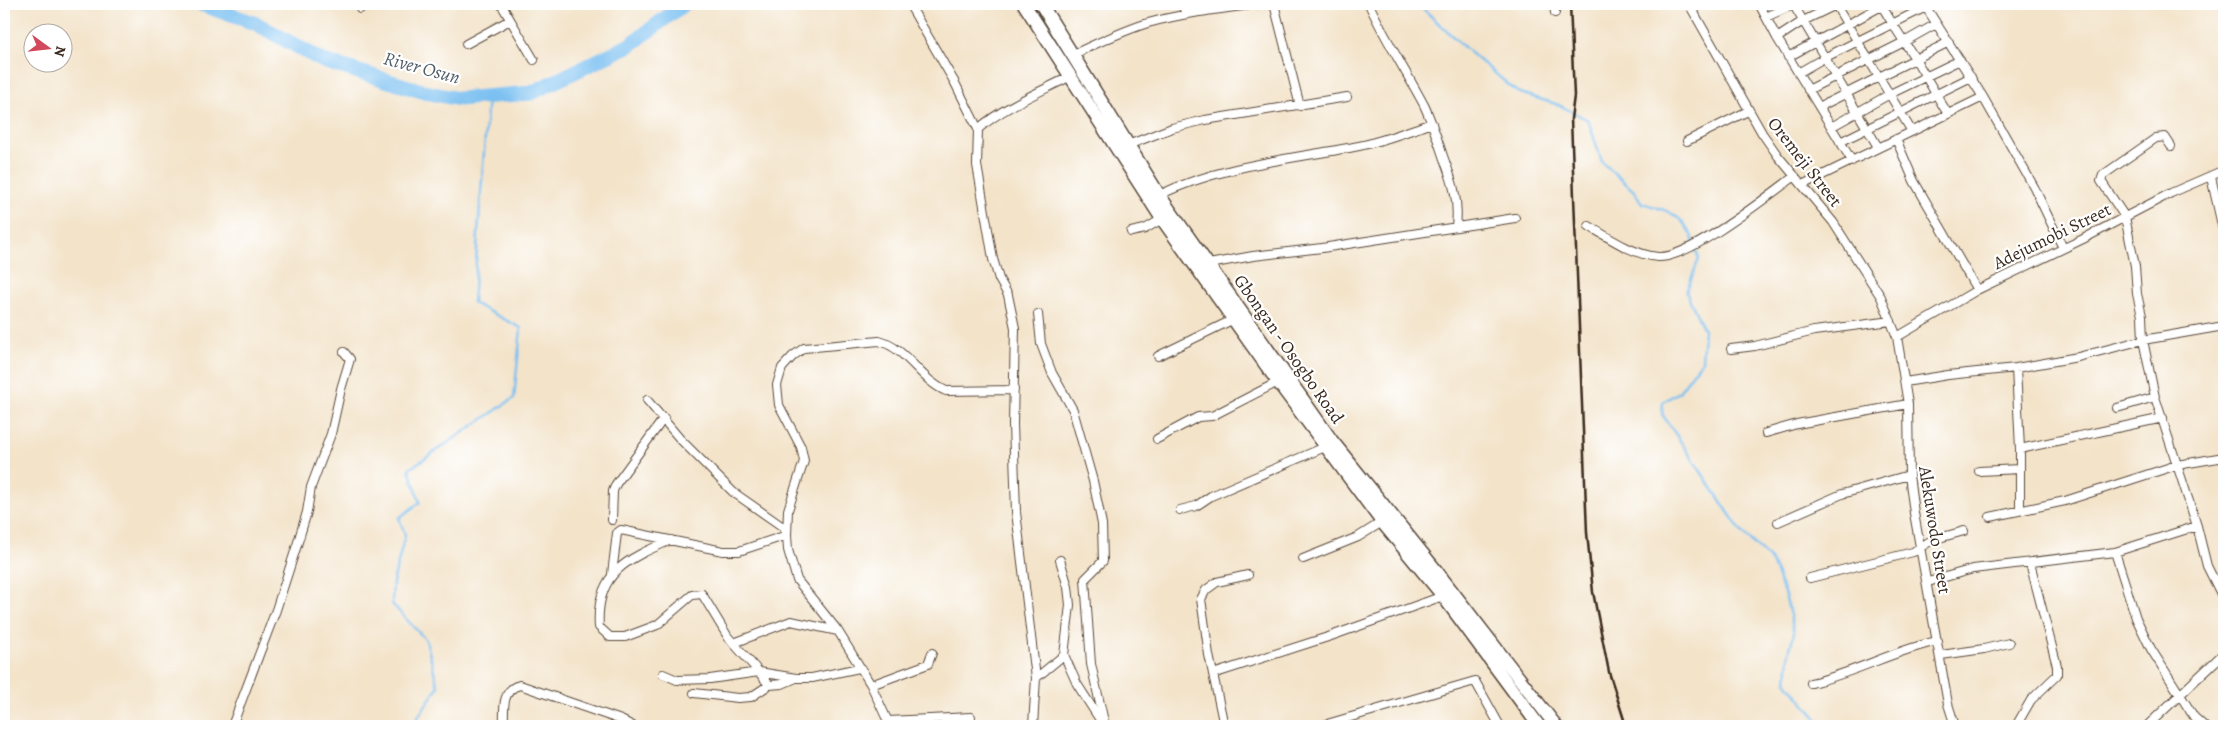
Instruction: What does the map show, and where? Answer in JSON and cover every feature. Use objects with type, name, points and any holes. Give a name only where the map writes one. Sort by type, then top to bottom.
[{"type":"main road","name":"Gbongan - Osogbo Road","points":[[1024,4],[1071,76],[1141,176],[1159,195],[1209,264],[1332,441],[1434,568],[1528,701]]},
{"type":"main road","name":"Gbongan - Osogbo Road","points":[[1041,4],[1128,145],[1162,219],[1325,447],[1382,522],[1528,701]]},
{"type":"main road","points":[[1528,701],[1533,726]]},
{"type":"main road","points":[[1528,701],[1539,726]]},
{"type":"main road","points":[[1528,701],[1556,726]]},
{"type":"main road","points":[[1528,701],[1561,726]]},
{"type":"street","points":[[501,4],[534,60]]},
{"type":"street","points":[[1182,4],[1186,14]]},
{"type":"street","points":[[1072,55],[1146,23],[1186,14],[1258,4]]},
{"type":"street","points":[[1274,4],[1300,106]]},
{"type":"street","points":[[1369,4],[1384,37],[1432,123],[1456,192],[1458,210],[1456,226]]},
{"type":"street","points":[[1554,4],[1555,13]]},
{"type":"street","name":"Oremeji Street","points":[[1689,4],[1748,111],[1778,156],[1833,222],[1880,297],[1897,337]]},
{"type":"street","points":[[1759,4],[1788,57],[1852,161]]},
{"type":"street","points":[[1766,17],[1794,4],[1814,42],[1836,75],[1845,94],[1858,111],[1878,147]]},
{"type":"street","points":[[1777,38],[1803,21],[1836,4],[1911,130]]},
{"type":"street","points":[[1788,57],[1883,4],[1891,24],[1915,59],[1924,77],[1948,114]]},
{"type":"street","points":[[1798,73],[1925,5],[1983,97],[2034,187],[2063,248]]},
{"type":"street","points":[[912,9],[955,83],[978,128],[977,165],[993,259],[999,279],[1008,295],[1015,328],[1016,512],[1036,678],[1033,726]]},
{"type":"street","points":[[466,44],[510,20]]},
{"type":"street","points":[[1808,90],[1936,24]]},
{"type":"street","points":[[1819,107],[1949,42]]},
{"type":"street","points":[[1831,127],[1890,94],[1960,60]]},
{"type":"street","points":[[978,128],[1005,110],[1071,76]]},
{"type":"street","points":[[1840,142],[1971,77]]},
{"type":"street","points":[[1128,145],[1172,128],[1205,120],[1347,97]]},
{"type":"street","points":[[1802,185],[1911,130],[1983,97]]},
{"type":"street","points":[[1688,141],[1748,111]]},
{"type":"street","points":[[1159,195],[1183,184],[1226,172],[1282,159],[1360,145],[1392,137],[1432,123]]},
{"type":"street","points":[[2171,146],[2165,137],[2156,138],[2103,176],[2101,181],[2125,217],[2131,238],[2137,294],[2142,316],[2143,340],[2155,397],[2197,526],[2207,566],[2224,600]]},
{"type":"street","points":[[1896,139],[1914,181],[1934,220],[1977,290]]},
{"type":"street","name":"Adejumobi Street","points":[[1897,337],[1977,290],[2171,193],[2224,170]]},
{"type":"street","points":[[1589,226],[1647,255],[1661,257],[1697,246],[1795,176]]},
{"type":"street","points":[[2211,177],[2224,234]]},
{"type":"street","points":[[1209,264],[1252,256],[1332,246],[1515,218]]},
{"type":"street","points":[[1131,232],[1145,229],[1162,219]]},
{"type":"street","points":[[1038,314],[1041,344],[1052,373],[1072,410],[1093,481],[1102,524],[1103,561],[1085,579],[1091,664],[1104,726]]},
{"type":"street","points":[[1158,356],[1234,319]]},
{"type":"street","points":[[1731,349],[1755,346],[1814,331],[1891,321]]},
{"type":"street","points":[[1905,382],[1948,375],[2016,368],[2078,357],[2143,340],[2224,326]]},
{"type":"street","name":"Alekuwodo Street","points":[[1897,337],[1908,404],[1909,475],[1948,704],[1955,726]]},
{"type":"street","points":[[971,717],[889,724],[871,686],[838,631],[796,580],[788,550],[788,510],[804,462],[801,447],[779,405],[777,385],[782,368],[804,348],[879,341],[888,343],[898,350],[938,387],[946,391],[1014,390]]},
{"type":"street","points":[[232,726],[278,601],[307,512],[311,487],[332,434],[350,359],[344,352]]},
{"type":"street","points":[[2016,368],[2020,450],[2020,510]]},
{"type":"street","points":[[1157,439],[1198,417],[1212,416],[1278,382]]},
{"type":"street","points":[[2117,408],[2155,397]]},
{"type":"street","points":[[647,400],[680,439],[733,492],[773,519],[783,527],[787,535]]},
{"type":"street","points":[[1766,433],[1797,424],[1908,404]]},
{"type":"street","points":[[612,520],[614,487],[664,418]]},
{"type":"street","points":[[2020,450],[2163,418]]},
{"type":"street","points":[[1180,510],[1196,506],[1211,496],[1325,447]]},
{"type":"street","points":[[1990,517],[2064,500],[2177,465],[2224,457]]},
{"type":"street","points":[[1978,471],[2020,469]]},
{"type":"street","points":[[1778,522],[1842,494],[1909,475]]},
{"type":"street","points":[[1303,559],[1358,536],[1382,522]]},
{"type":"street","points":[[1928,582],[1974,570],[2115,552],[2197,526]]},
{"type":"street","points":[[612,574],[619,531],[723,551],[739,551],[787,535]]},
{"type":"street","points":[[1810,578],[1913,552],[1932,540],[1964,531]]},
{"type":"street","points":[[671,540],[637,556],[612,574],[604,584],[598,616],[599,628],[610,637],[625,637],[657,625],[692,595],[702,594],[728,637],[769,685]]},
{"type":"street","points":[[2115,552],[2136,618],[2151,648],[2194,717],[2204,726]]},
{"type":"street","points":[[1060,560],[1068,586],[1070,605],[1064,655],[1077,684],[1104,726]]},
{"type":"street","points":[[2016,726],[2031,700],[2057,675],[2057,666],[2030,563]]},
{"type":"street","points":[[1224,726],[1201,600],[1206,590],[1217,582],[1248,575]]},
{"type":"street","points":[[1213,674],[1331,636],[1443,596]]},
{"type":"street","points":[[734,643],[791,621],[838,631]]},
{"type":"street","points":[[1811,683],[1835,677],[1917,646],[1938,641]]},
{"type":"street","points":[[1941,654],[1984,649],[2009,643]]},
{"type":"street","points":[[871,686],[928,664],[932,653]]},
{"type":"street","points":[[2147,726],[2224,653]]},
{"type":"street","points":[[1036,678],[1064,655]]},
{"type":"street","points":[[663,674],[677,680],[759,672],[796,678],[812,678],[859,668]]},
{"type":"street","points":[[694,693],[738,698],[751,697],[769,685],[782,684],[796,678]]},
{"type":"street","points":[[1320,726],[1475,681],[1500,726]]},
{"type":"street","points":[[504,726],[506,695],[511,688],[520,685],[621,720],[633,726]]},
{"type":"waterway","name":"River Osun","points":[[200,4],[257,24],[323,61],[425,92],[459,99],[531,93],[630,45],[684,4]]},
{"type":"waterway","points":[[1418,4],[1465,48],[1517,92],[1559,105],[1588,120],[1602,162],[1634,191],[1642,203],[1667,211],[1680,219],[1694,242]]},
{"type":"waterway","points":[[412,726],[438,687],[426,640],[392,604],[393,582],[405,535],[399,518],[420,502],[409,469],[514,398],[521,328],[473,303],[488,96]]},
{"type":"waterway","points":[[1695,248],[1699,259],[1686,292],[1704,330],[1702,361],[1679,392],[1663,402],[1662,414],[1741,531],[1772,562],[1786,598],[1794,633],[1789,653],[1787,683],[1823,726]]},
{"type":"railway","points":[[1570,4],[1574,96],[1571,119],[1587,533],[1593,592],[1609,672],[1626,726]]}]
